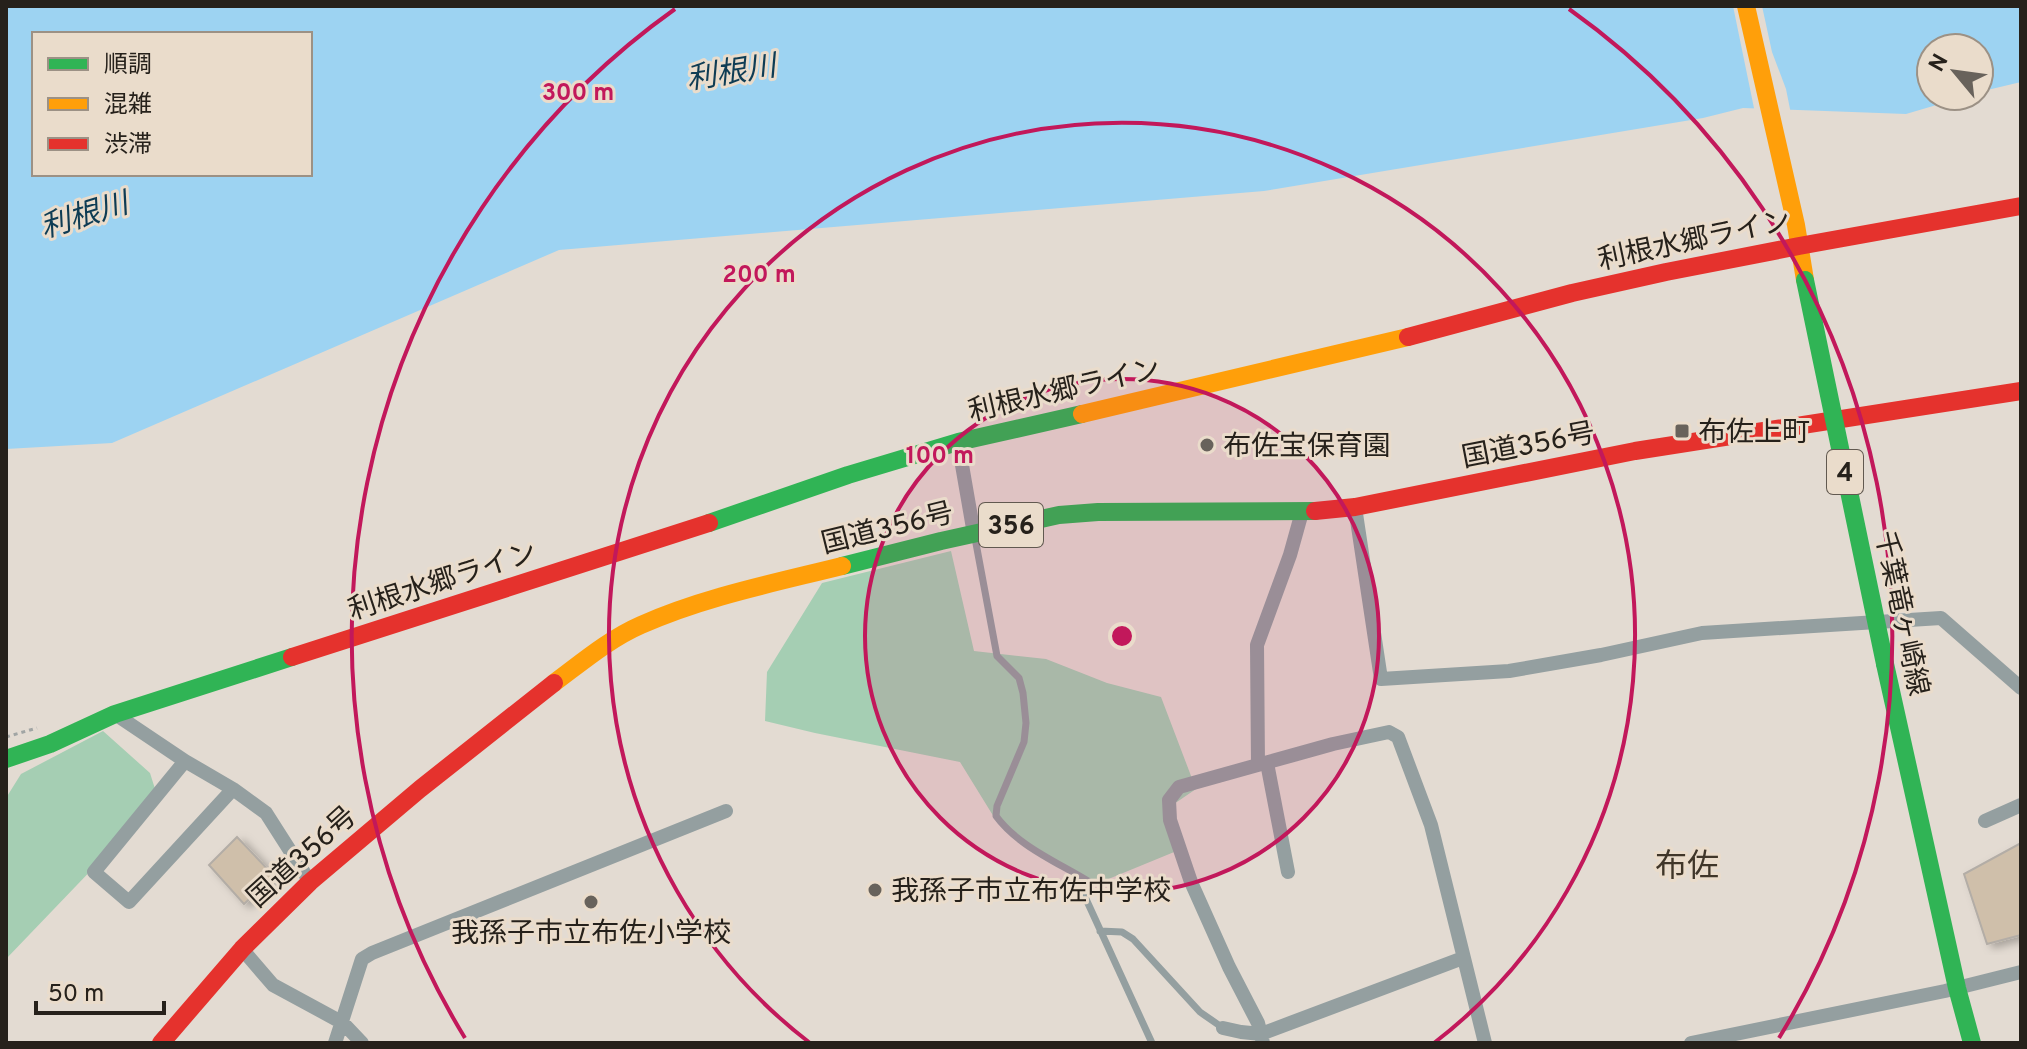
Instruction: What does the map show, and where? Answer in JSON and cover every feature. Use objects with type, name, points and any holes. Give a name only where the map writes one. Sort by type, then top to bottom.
[{"type":"main road","name":"千葉竜ヶ崎線","points":[[1746,6],[1796,225],[1885,664],[1972,1043]]},
{"type":"main road","name":"利根水郷ライン","points":[[6,759],[50,744],[115,714],[958,442],[1356,350],[1666,272],[2021,206]]},
{"type":"main road","name":"国道356号","points":[[161,1043],[242,949],[310,882],[409,798],[527,703],[603,647],[638,626],[684,608],[749,589],[1059,515],[1098,512],[1302,512],[1355,507],[1635,451],[2021,391]]},
{"type":"street","points":[[958,442],[974,534]]},
{"type":"street","points":[[1355,507],[1381,679],[1509,671],[1702,633],[1941,618],[2021,688]]},
{"type":"street","points":[[1288,872],[1263,764],[1257,645],[1290,555],[1302,512]]},
{"type":"street","points":[[115,714],[266,813],[310,882]]},
{"type":"street","points":[[1262,1038],[1258,1023],[1191,882],[1170,820],[1169,800],[1179,787],[1389,732],[1398,737],[1431,825],[1485,1043]]},
{"type":"street","points":[[185,761],[94,872],[129,902],[233,789]]},
{"type":"street","points":[[1985,821],[2021,805]]},
{"type":"street","points":[[335,1043],[362,959],[372,953],[726,811]]},
{"type":"street","points":[[242,949],[273,985],[343,1023],[362,1043]]},
{"type":"street","points":[[1223,1028],[1262,1038],[1463,958]]},
{"type":"street","points":[[1691,1043],[2021,972]]},
{"type":"lane","points":[[974,534],[997,656],[1019,678],[1026,723],[1024,742],[997,806],[996,816],[1017,838],[1088,881],[1086,899],[1152,1043]]},
{"type":"lane","points":[[1100,931],[1122,932],[1133,939],[1200,1012],[1223,1028]]},
{"type":"green space","points":[[951,551],[974,651],[1046,659],[1107,683],[1161,697],[1196,789],[1171,806],[1179,850],[1089,887],[997,822],[960,762],[765,721],[767,672],[822,583]]},
{"type":"green space","points":[[103,731],[150,773],[156,792],[123,837],[6,959],[6,798],[21,774]]},
{"type":"water","name":"利根川","points":[[6,6],[2021,6],[2021,82],[1995,88],[1995,32],[1915,32],[1915,111],[1906,114],[1743,108],[1703,118],[1264,191],[559,250],[112,443],[6,449]]},
{"type":"pier","points":[[1733,6],[1762,6],[1791,114],[1755,113]]},
{"type":"building","points":[[237,837],[274,876],[244,904],[209,865]]},
{"type":"building","points":[[2021,843],[2021,935],[1987,944],[1964,874]]},
{"type":"traffic: fast","points":[[1805,280],[1885,664]]},
{"type":"traffic: fast","points":[[709,523],[848,475],[958,442],[1082,414]]},
{"type":"traffic: fast","points":[[842,566],[1059,515],[1315,511]]},
{"type":"traffic: fast","points":[[6,759],[50,744],[115,714],[292,657]]},
{"type":"traffic: fast","points":[[1885,664],[1972,1043]]},
{"type":"traffic: slow","points":[[1746,6],[1796,225],[1805,280]]},
{"type":"traffic: slow","points":[[1082,414],[1408,337]]},
{"type":"traffic: slow","points":[[554,683],[618,637],[665,615],[740,591],[842,566]]},
{"type":"traffic: jam","points":[[1799,246],[2021,206]]},
{"type":"traffic: jam","points":[[1408,337],[1572,293],[1799,246]]},
{"type":"traffic: jam","points":[[1315,511],[1355,507],[1635,451],[2021,391]]},
{"type":"traffic: jam","points":[[292,657],[709,523]]},
{"type":"traffic: jam","points":[[161,1043],[242,949],[310,882],[420,789],[554,683]]},
{"type":"place","name":"布佐上町","points":[[1682,431]]},
{"type":"place","name":"布佐宝保育園","points":[[1207,445]]},
{"type":"place","name":"我孫子市立布佐中学校","points":[[875,890]]},
{"type":"place","name":"我孫子市立布佐小学校","points":[[591,902]]},
{"type":"district","name":"布佐","points":[[1687,865]]}]
